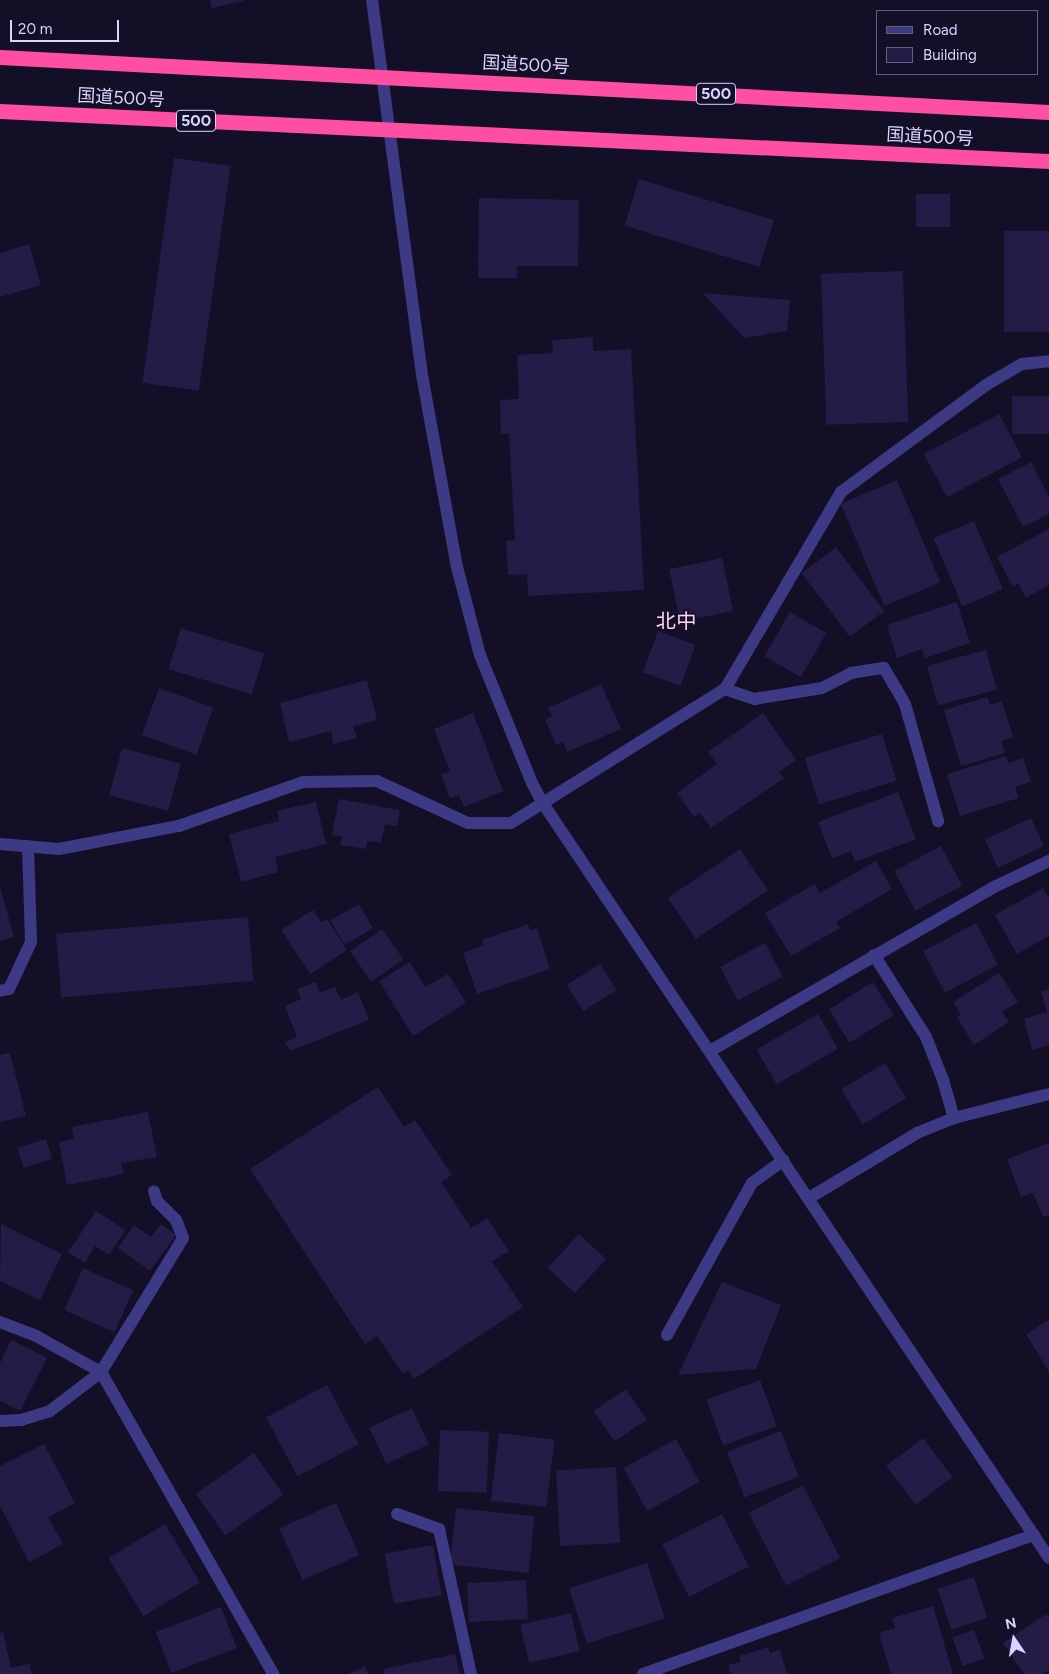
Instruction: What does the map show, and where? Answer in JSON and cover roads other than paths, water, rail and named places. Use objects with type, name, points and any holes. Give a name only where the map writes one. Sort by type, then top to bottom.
[{"type":"highway","name":"国道500号","points":[[0,57],[1049,112]]},
{"type":"highway","name":"国道500号","points":[[0,111],[1049,161]]},
{"type":"street","points":[[372,0],[392,131],[422,375],[457,567],[480,655],[542,802],[784,1160],[1049,1558]]},
{"type":"street","points":[[0,844],[59,849],[179,826],[303,782],[376,781],[468,824],[511,823],[725,689],[841,492],[986,385],[1022,364],[1049,361]]},
{"type":"street","points":[[725,689],[754,699],[822,688],[851,673],[884,668],[906,704],[938,821]]},
{"type":"street","points":[[0,991],[9,989],[31,942],[28,846]]},
{"type":"street","points":[[710,1051],[996,886],[1049,861]]},
{"type":"street","points":[[874,955],[926,1037],[944,1080],[954,1118]]},
{"type":"street","points":[[809,1198],[918,1133],[954,1118],[1049,1094]]},
{"type":"street","points":[[668,1335],[752,1183],[784,1160]]},
{"type":"street","points":[[0,1421],[21,1420],[50,1411],[101,1372],[183,1238],[176,1220],[157,1201],[154,1191]]},
{"type":"street","points":[[0,1322],[36,1336],[101,1372],[273,1674]]},
{"type":"street","points":[[397,1514],[439,1528],[471,1674]]},
{"type":"street","points":[[643,1674],[1034,1535]]},
{"type":"district","name":"北中","points":[[676,621]]}]
